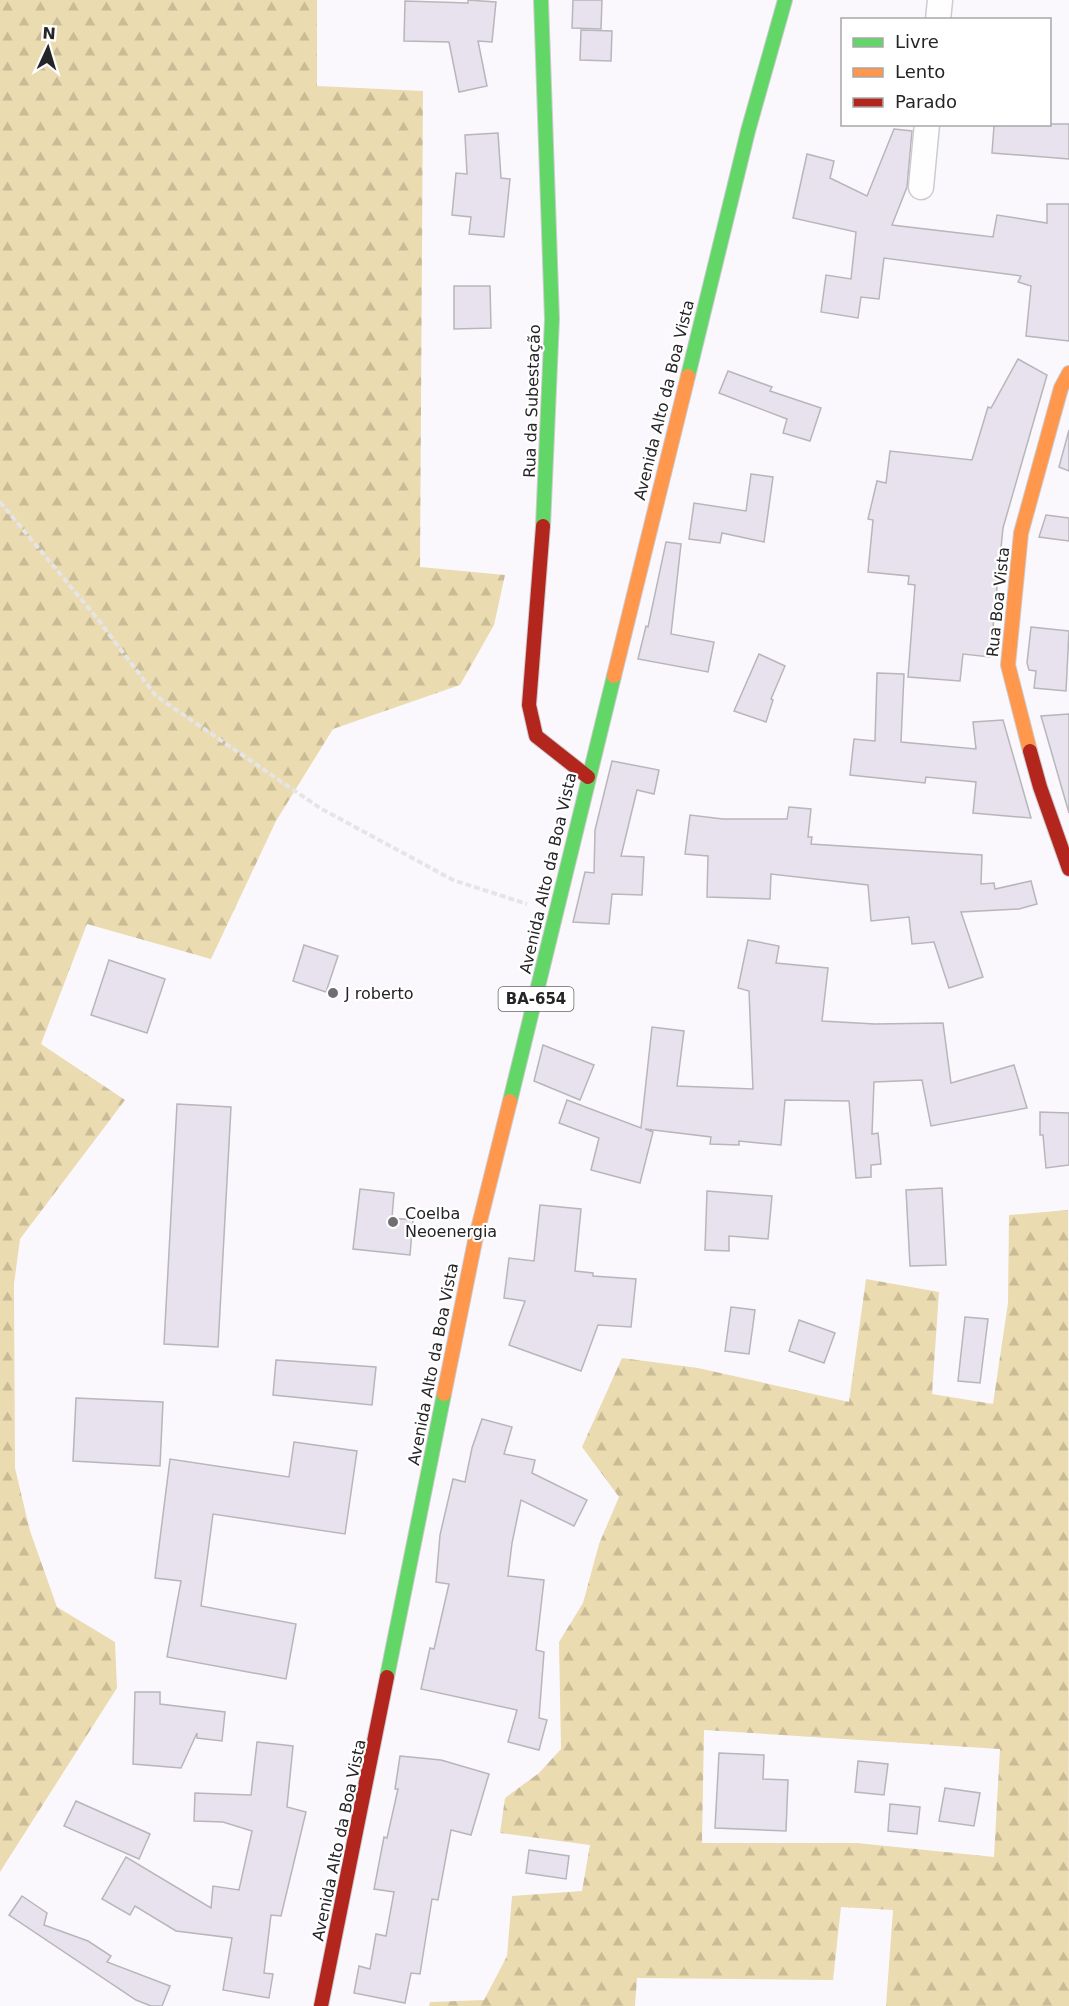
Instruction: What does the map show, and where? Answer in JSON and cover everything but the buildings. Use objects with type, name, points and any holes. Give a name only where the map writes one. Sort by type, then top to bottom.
[{"type":"main road","name":"Rua da Subestação","points":[[542,0],[552,319],[543,527],[529,705],[536,736],[588,777]]},
{"type":"main road","name":"Avenida Alto da Boa Vista","points":[[321,2006],[475,1241],[748,131],[785,0]]},
{"type":"main road","name":"Rua Boa Vista","points":[[1069,372],[1061,388],[1021,533],[1008,664],[1041,787],[1069,868]]},
{"type":"street","points":[[938,18],[940,0]]},
{"type":"street","points":[[921,187],[927,126]]},
{"type":"path","points":[[0,502],[96,617],[156,696],[320,808],[453,880],[557,914]]},
{"type":"green space","points":[[0,0],[317,0],[317,86],[423,91],[420,567],[505,575],[494,625],[460,685],[333,729],[276,821],[211,959],[87,924],[41,1044],[125,1100],[20,1239],[14,1284],[15,1468],[30,1531],[57,1607],[115,1642],[117,1688],[0,1872]]},
{"type":"green space","points":[[1068,1210],[1069,2006],[886,2006],[893,1910],[841,1907],[833,1980],[637,1978],[635,2006],[429,2006],[430,2002],[484,2000],[507,1956],[512,1896],[582,1891],[590,1845],[500,1833],[505,1798],[539,1773],[561,1749],[559,1642],[583,1603],[599,1544],[619,1497],[582,1447],[622,1358],[698,1368],[849,1402],[866,1279],[939,1292],[932,1394],[993,1404],[1008,1303],[1009,1215]],"holes":[[[704,1730],[1000,1749],[994,1857],[857,1843],[702,1843]]]},
{"type":"traffic: fast","points":[[541,0],[552,319],[543,526]]},
{"type":"traffic: fast","points":[[688,376],[748,131],[785,0]]},
{"type":"traffic: fast","points":[[510,1101],[614,676]]},
{"type":"traffic: fast","points":[[387,1677],[444,1394]]},
{"type":"traffic: slow","points":[[1030,751],[1008,665],[1021,533],[1061,388],[1069,373]]},
{"type":"traffic: slow","points":[[614,676],[688,376]]},
{"type":"traffic: slow","points":[[444,1394],[475,1241],[510,1101]]},
{"type":"traffic: jam","points":[[543,526],[529,705],[536,736],[588,777]]},
{"type":"traffic: jam","points":[[1030,751],[1040,787],[1069,869]]},
{"type":"traffic: jam","points":[[321,2006],[387,1677]]},
{"type":"place","name":"J roberto","points":[[333,993]]},
{"type":"place","name":"Coelba Neoenergia","points":[[393,1222]]}]
